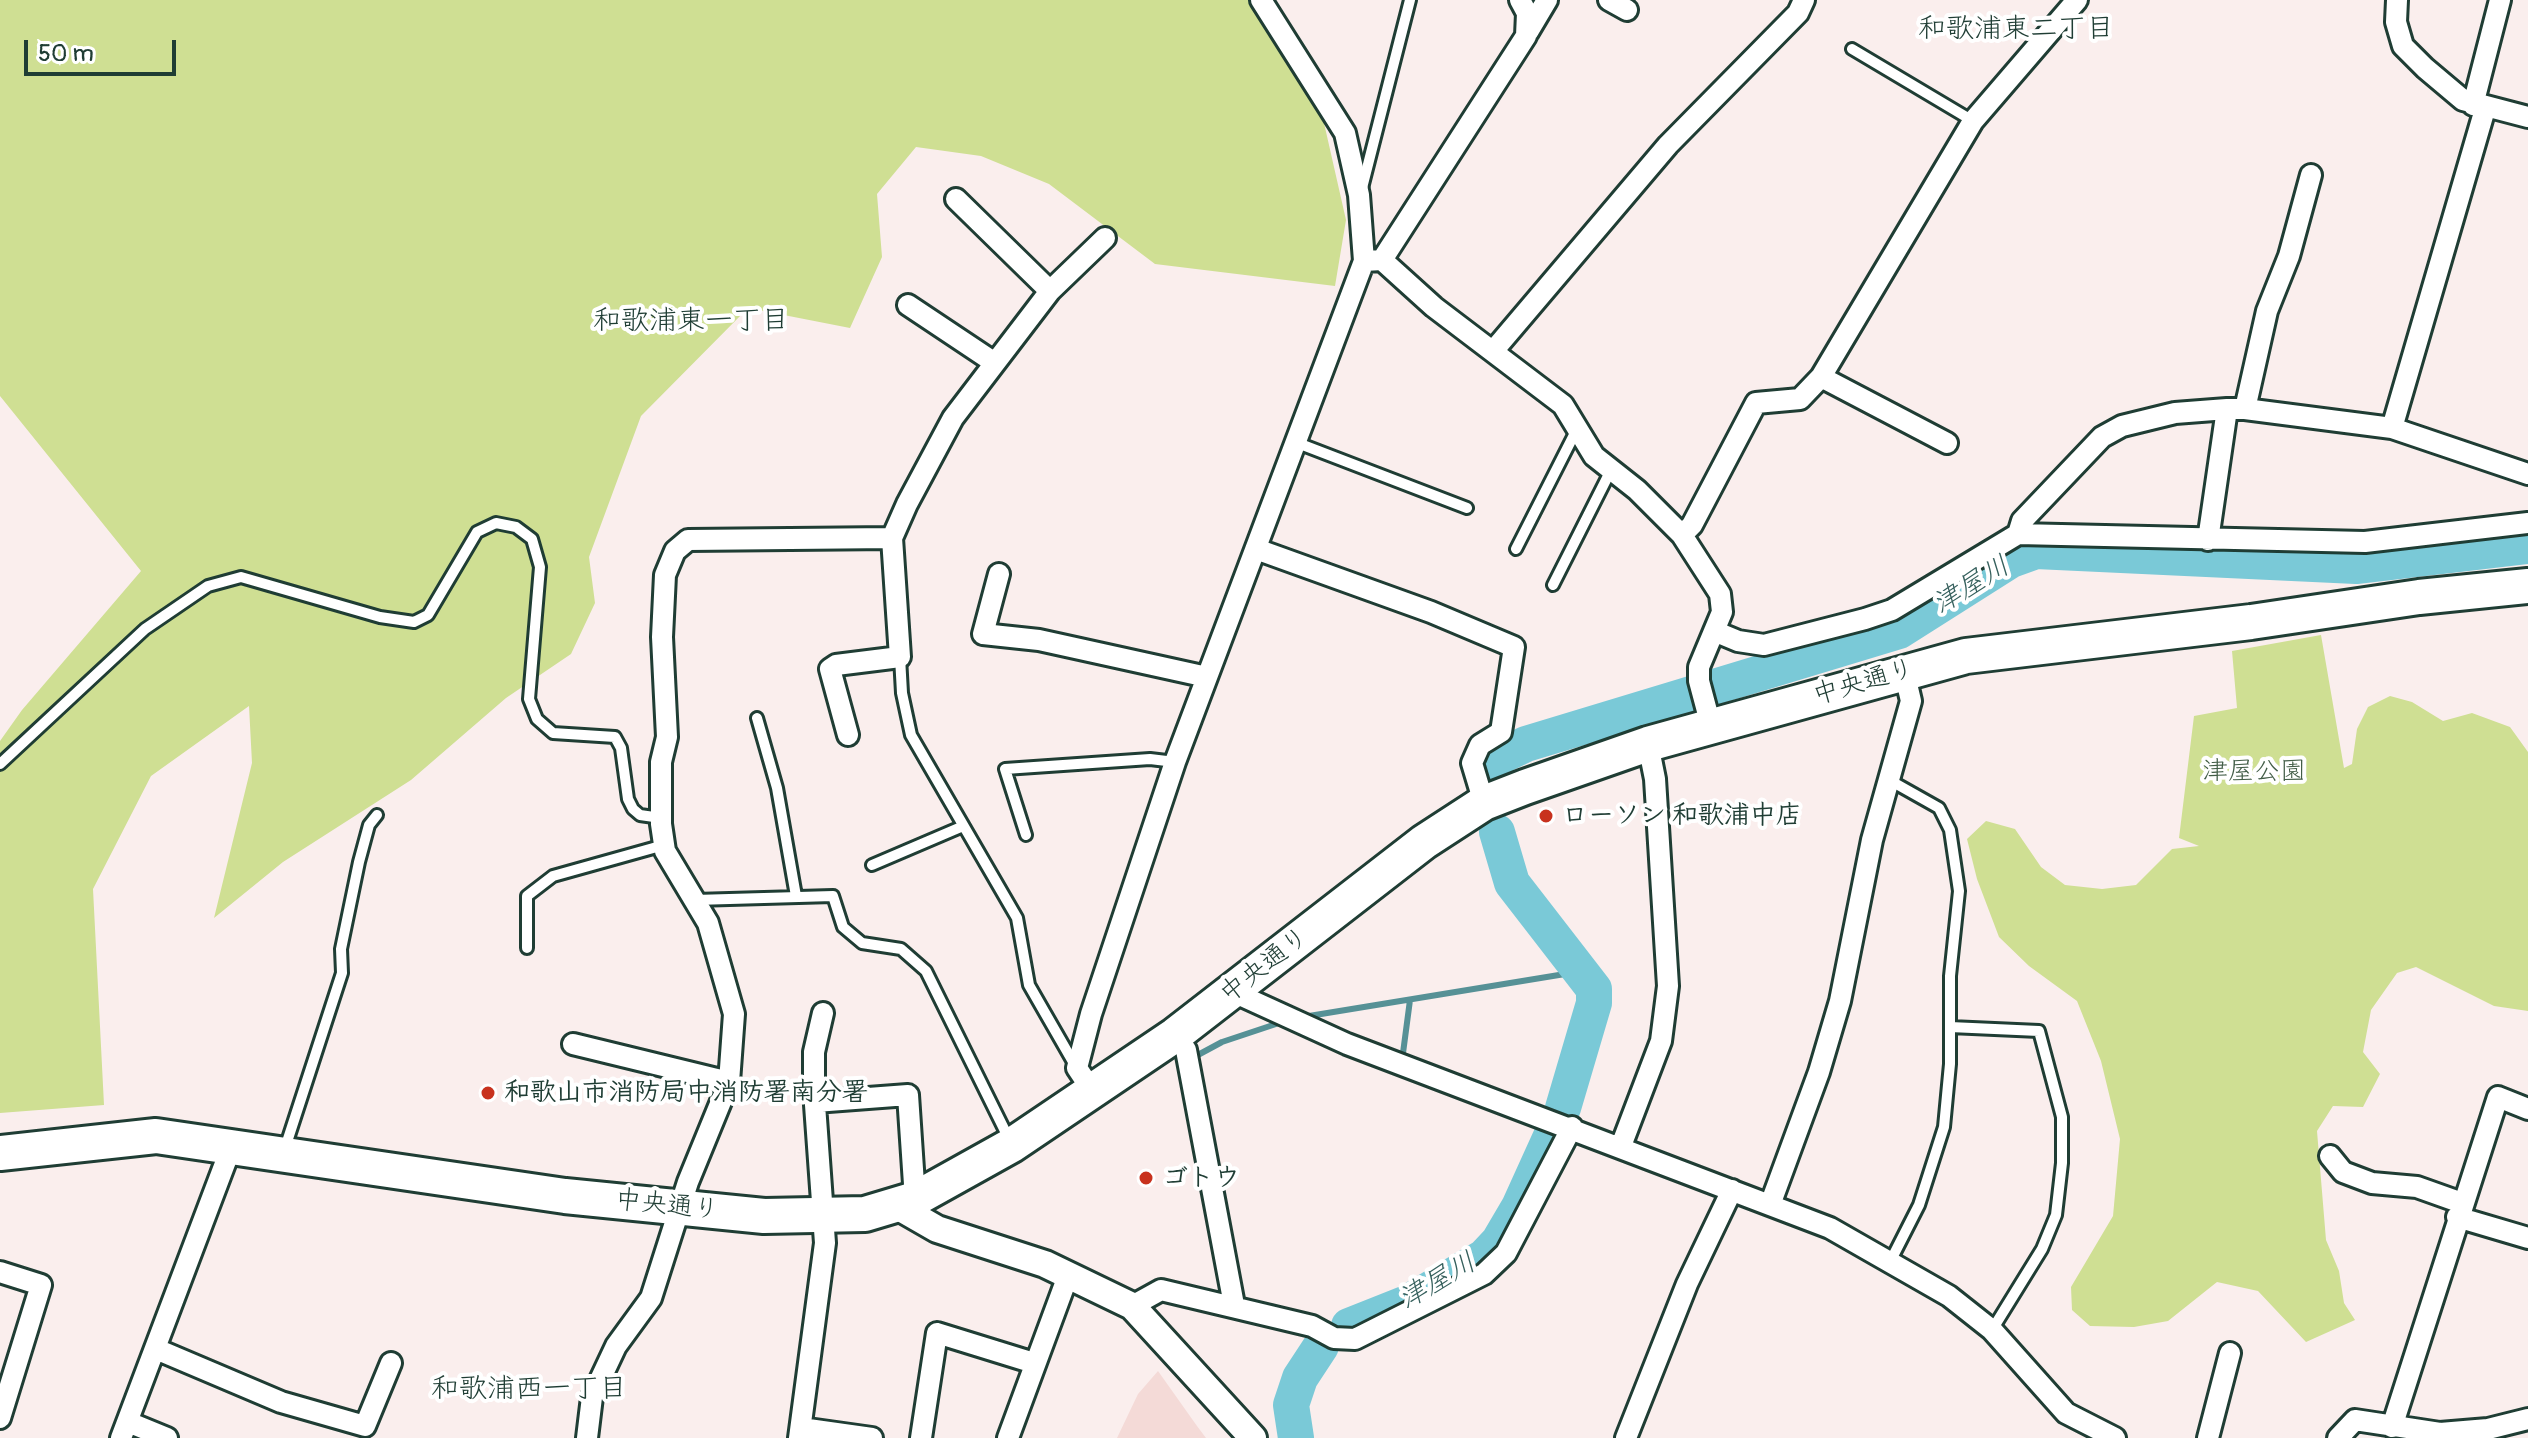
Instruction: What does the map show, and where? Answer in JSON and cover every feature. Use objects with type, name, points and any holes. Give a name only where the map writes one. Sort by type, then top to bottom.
[{"type":"highway","name":"中央通り","points":[[0,1153],[156,1136],[565,1196],[764,1216],[865,1214],[906,1203],[1012,1145],[1084,1079],[1175,1035],[1424,842],[1484,803],[1648,744],[1708,714],[2030,647],[2528,586]]},
{"type":"street","points":[[1261,0],[1345,133],[1373,261],[1563,405],[1578,425],[1594,456],[1682,535],[1720,594],[1722,612],[1699,667],[1699,681],[1708,714]]},
{"type":"street","points":[[1520,0],[1527,13],[1526,36]]},
{"type":"street","points":[[1084,1079],[1091,1014],[1175,762],[1295,442],[1373,261],[1526,36],[1547,0]]},
{"type":"street","points":[[1494,350],[1668,145],[1798,13],[1804,0]]},
{"type":"street","points":[[1682,535],[1692,525],[1756,403],[1800,399],[1821,377],[1973,121],[2077,0]]},
{"type":"street","points":[[2397,0],[2396,22],[2403,46],[2463,100],[2479,107],[2528,117]]},
{"type":"street","points":[[2392,428],[2479,107],[2500,0]]},
{"type":"street","points":[[2208,540],[2236,409],[2267,311],[2289,256],[2311,175]]},
{"type":"street","points":[[956,199],[1050,291]]},
{"type":"street","points":[[848,735],[830,669],[836,665],[900,657],[892,538],[953,418],[1050,291],[1105,238]]},
{"type":"street","points":[[908,305],[995,363]]},
{"type":"street","points":[[1821,377],[1947,443]]},
{"type":"street","points":[[2018,534],[2022,521],[2102,437],[2122,426],[2175,413],[2236,409],[2392,428],[2528,474]]},
{"type":"street","points":[[1714,631],[1738,641],[1764,645],[1865,619],[1892,610],[2018,534],[2365,542],[2528,523]]},
{"type":"street","points":[[587,1438],[592,1397],[616,1346],[651,1298],[679,1208],[729,1082],[734,1014],[708,923],[664,845],[661,762],[667,737],[663,621],[665,575],[675,551],[688,540],[892,538]]},
{"type":"street","points":[[1256,549],[1431,612],[1514,647],[1501,732],[1480,745],[1472,763],[1484,803]]},
{"type":"street","points":[[999,574],[983,634],[1039,640],[1207,677]]},
{"type":"street","points":[[1770,1205],[1819,1072],[1840,1001],[1872,840],[1911,701],[1904,671]]},
{"type":"street","points":[[1621,1146],[1661,1041],[1668,986],[1655,779],[1648,744]]},
{"type":"street","points":[[1233,992],[1347,1044],[1572,1127],[1830,1228],[1949,1296],[1992,1330],[2066,1413],[2115,1438]]},
{"type":"street","points":[[823,1013],[814,1052],[815,1102],[826,1216],[800,1433],[872,1438]]},
{"type":"street","points":[[1175,1035],[1186,1050],[1234,1305]]},
{"type":"street","points":[[573,1044],[729,1082]]},
{"type":"street","points":[[815,1102],[908,1095],[906,1203],[937,1229],[1069,1273],[1132,1306],[1253,1438]]},
{"type":"street","points":[[2392,1427],[2498,1097],[2528,1109]]},
{"type":"street","points":[[1132,1306],[1161,1290],[1312,1326],[1334,1338],[1355,1339],[1484,1274],[1506,1253],[1572,1127]]},
{"type":"street","points":[[167,1438],[125,1430],[232,1145]]},
{"type":"street","points":[[2330,1156],[2343,1172],[2372,1183],[2417,1187],[2460,1210],[2528,1238]]},
{"type":"street","points":[[1626,1438],[1687,1284],[1732,1190]]},
{"type":"street","points":[[0,1272],[41,1285],[0,1418]]},
{"type":"street","points":[[1008,1438],[1069,1273]]},
{"type":"street","points":[[921,1438],[937,1333],[1034,1363]]},
{"type":"street","points":[[156,1349],[281,1402],[365,1426],[391,1363]]},
{"type":"street","points":[[2208,1438],[2230,1353]]},
{"type":"street","points":[[2338,1438],[2355,1420],[2440,1433],[2488,1429],[2528,1419]]},
{"type":"lane","points":[[1359,195],[1410,0]]},
{"type":"lane","points":[[1852,49],[1973,121]]},
{"type":"lane","points":[[1516,549],[1578,425]]},
{"type":"lane","points":[[1295,442],[1467,508]]},
{"type":"lane","points":[[1553,585],[1611,470]]},
{"type":"lane","points":[[0,764],[145,629],[208,586],[241,577],[380,617],[414,622],[428,615],[477,532],[496,523],[516,527],[532,539],[540,567],[529,699],[537,719],[553,733],[615,737],[621,748],[628,799],[633,809],[640,815],[661,818]]},
{"type":"lane","points":[[900,657],[902,693],[911,735],[961,827],[1017,918],[1029,985],[1084,1079]]},
{"type":"lane","points":[[757,718],[777,788],[796,896]]},
{"type":"lane","points":[[1026,835],[1005,769],[1150,759],[1175,762]]},
{"type":"lane","points":[[1890,1262],[1919,1205],[1944,1127],[1950,1064],[1950,976],[1959,891],[1950,830],[1939,808],[1891,781]]},
{"type":"lane","points":[[283,1154],[342,973],[341,949],[359,862],[369,825],[377,815]]},
{"type":"lane","points":[[872,865],[961,827]]},
{"type":"lane","points":[[527,948],[527,896],[553,876],[664,845]]},
{"type":"lane","points":[[695,900],[833,896],[843,927],[862,943],[901,949],[926,971],[1012,1145]]},
{"type":"lane","points":[[1950,1027],[2039,1031],[2062,1117],[2062,1163],[2056,1215],[2042,1249],[1992,1330]]},
{"type":"shaded area","points":[[1158,1371],[1206,1438],[1117,1438],[1138,1394]]},
{"type":"green space","points":[[0,0],[1251,0],[1324,123],[1346,220],[1335,286],[1155,264],[1049,184],[981,156],[916,147],[877,194],[882,257],[850,328],[748,308],[641,416],[589,557],[595,603],[571,654],[506,698],[411,780],[283,862],[214,918],[252,763],[249,706],[151,776],[93,889],[104,1105],[0,1113],[0,741],[22,710],[141,571],[0,396]]},
{"type":"green space","name":"津屋公園","points":[[2321,635],[2344,768],[2352,764],[2357,729],[2368,707],[2390,696],[2412,702],[2443,721],[2472,713],[2510,727],[2528,752],[2528,1011],[2494,1006],[2416,967],[2397,973],[2371,1010],[2363,1052],[2380,1074],[2363,1107],[2333,1106],[2317,1131],[2326,1240],[2339,1271],[2344,1303],[2355,1320],[2306,1342],[2258,1291],[2217,1282],[2168,1321],[2134,1327],[2090,1326],[2072,1310],[2071,1287],[2113,1216],[2120,1139],[2101,1061],[2077,1001],[2029,966],[1999,937],[1977,879],[1967,839],[1986,821],[2015,829],[2041,867],[2065,885],[2102,889],[2136,885],[2172,849],[2199,846],[2179,838],[2194,716],[2237,708],[2232,651]]},
{"type":"waterway","name":"津屋川","points":[[1495,770],[1499,757],[1526,744],[1899,631],[2011,560],[2036,551],[2356,566],[2528,546]]},
{"type":"waterway","name":"津屋川","points":[[1497,832],[1512,883],[1594,989],[1594,1003],[1563,1108]]},
{"type":"waterway","points":[[1309,1016],[1565,974],[1572,957]]},
{"type":"waterway","points":[[1403,1053],[1410,1000]]},
{"type":"waterway","points":[[1196,1056],[1222,1042],[1276,1024]]},
{"type":"waterway","name":"津屋川","points":[[1349,1326],[1407,1303],[1484,1257],[1499,1241],[1519,1207],[1553,1132]]},
{"type":"waterway","name":"津屋川","points":[[1296,1438],[1291,1405],[1300,1378],[1321,1346]]},
{"type":"place","name":"ローソン 和歌浦中店","points":[[1546,816]]},
{"type":"place","name":"和歌山市消防局中消防署南分署","points":[[488,1093]]},
{"type":"place","name":"ゴトウ","points":[[1146,1178]]},
{"type":"district","name":"和歌浦東二丁目","points":[[2016,30]]},
{"type":"district","name":"和歌浦東一丁目","points":[[691,322]]},
{"type":"district","name":"和歌浦西一丁目","points":[[529,1390]]}]
